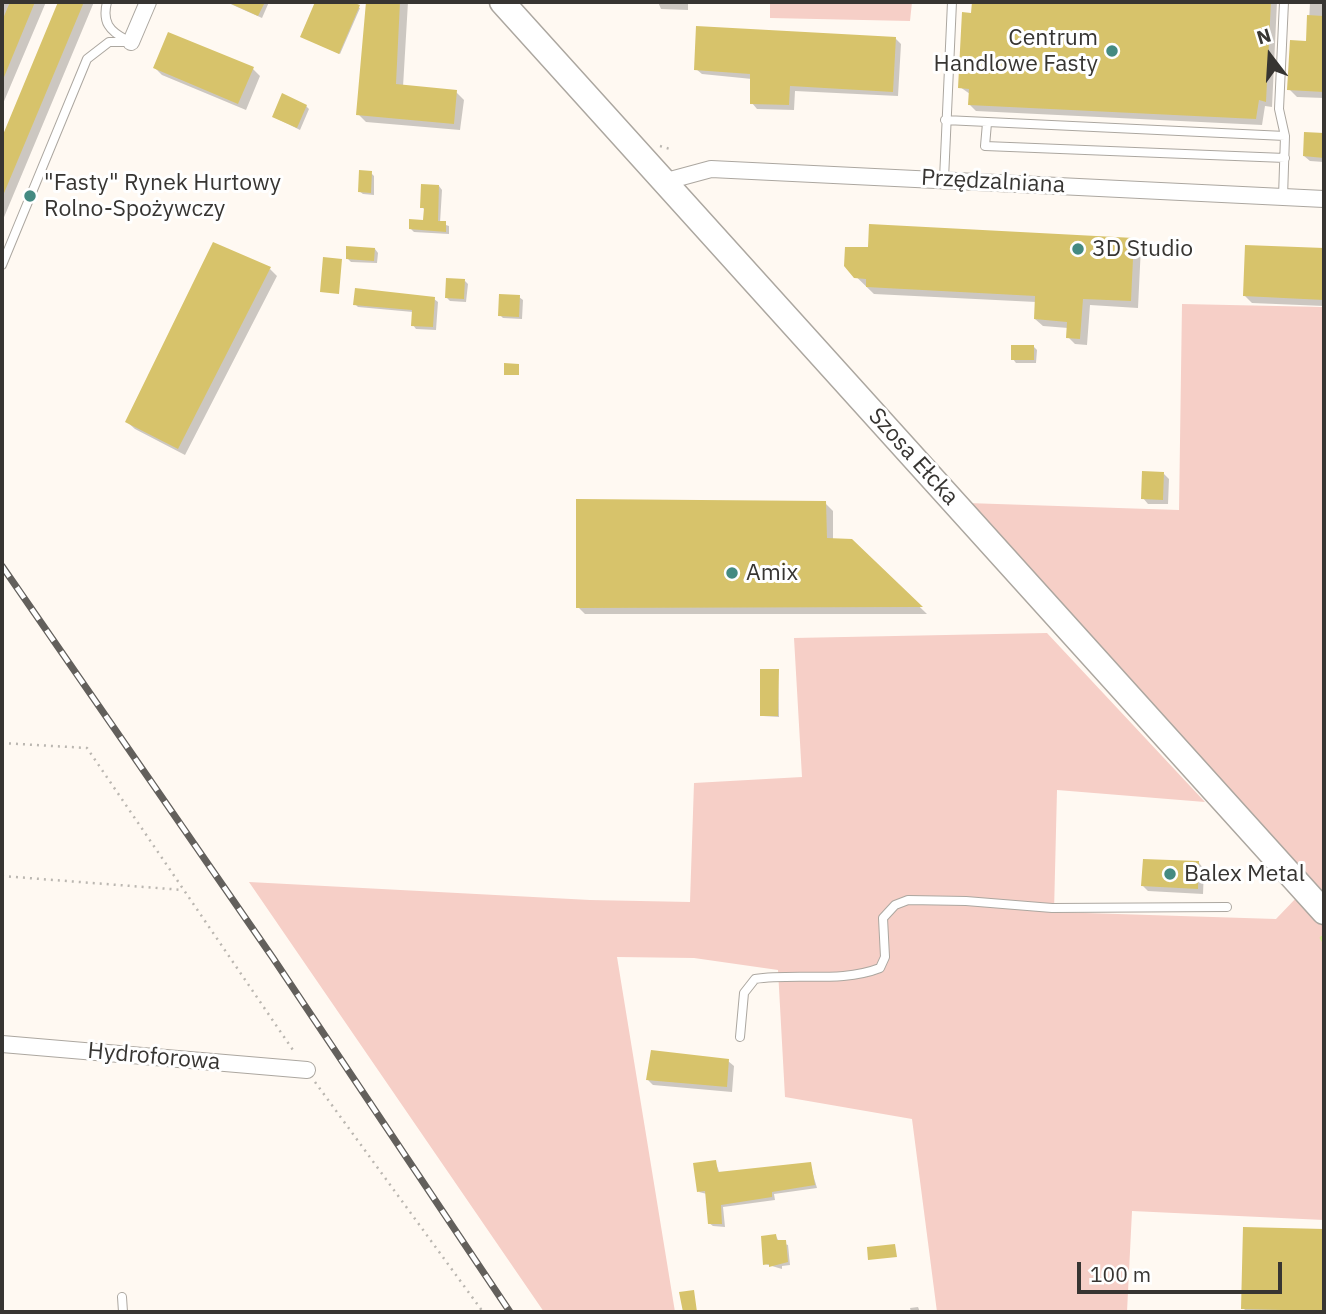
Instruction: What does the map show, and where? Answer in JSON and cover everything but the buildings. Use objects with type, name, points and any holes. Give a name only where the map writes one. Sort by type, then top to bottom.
[{"type":"main road","name":"Szosa Ełcka","points":[[502,2],[1324,912]]},
{"type":"street","points":[[131,42],[148,2]]},
{"type":"street","name":"Przędzalniana","points":[[663,182],[711,169],[1324,199]]},
{"type":"street","name":"Hydroforowa","points":[[2,1044],[307,1070]]},
{"type":"lane","points":[[107,2],[104,16],[108,26],[131,42]]},
{"type":"lane","points":[[944,179],[952,2]]},
{"type":"lane","points":[[1283,197],[1285,136],[1279,109],[1284,2]]},
{"type":"lane","points":[[2,265],[87,59],[109,42],[131,42]]},
{"type":"lane","points":[[945,120],[1285,136]]},
{"type":"lane","points":[[987,123],[985,146],[1285,158]]},
{"type":"lane","points":[[740,1037],[744,993],[755,979],[778,975],[863,975],[880,968],[885,957],[883,918],[895,905],[908,900],[966,901],[1052,908],[1227,907]]},
{"type":"lane","points":[[122,1297],[123,1312]]},
{"type":"path","points":[[2,743],[87,748],[307,1070],[483,1312]]},
{"type":"path","points":[[2,876],[184,890]]},
{"type":"shaded area","points":[[770,2],[912,2],[910,21],[770,18]]},
{"type":"shaded area","points":[[1182,304],[1324,307],[1324,896],[967,503],[1179,510]]},
{"type":"shaded area","points":[[1047,633],[1205,802],[1057,790],[1054,912],[1276,919],[1298,896],[1324,926],[1324,1220],[1132,1211],[1127,1312],[937,1312],[912,1119],[785,1097],[778,970],[694,958],[617,957],[675,1312],[544,1312],[249,882],[590,900],[690,902],[694,783],[802,777],[794,638]]},
{"type":"railway","points":[[2,566],[273,958],[510,1312]]},
{"type":"place","name":"Centrum Handlowe Fasty","points":[[1112,51]]},
{"type":"place","name":"\"Fasty\" Rynek Hurtowy Rolno-Spożywczy","points":[[30,196]]},
{"type":"place","name":"3D Studio","points":[[1078,249]]},
{"type":"place","name":"Amix","points":[[732,573]]},
{"type":"place","name":"Balex Metal","points":[[1170,874]]}]
